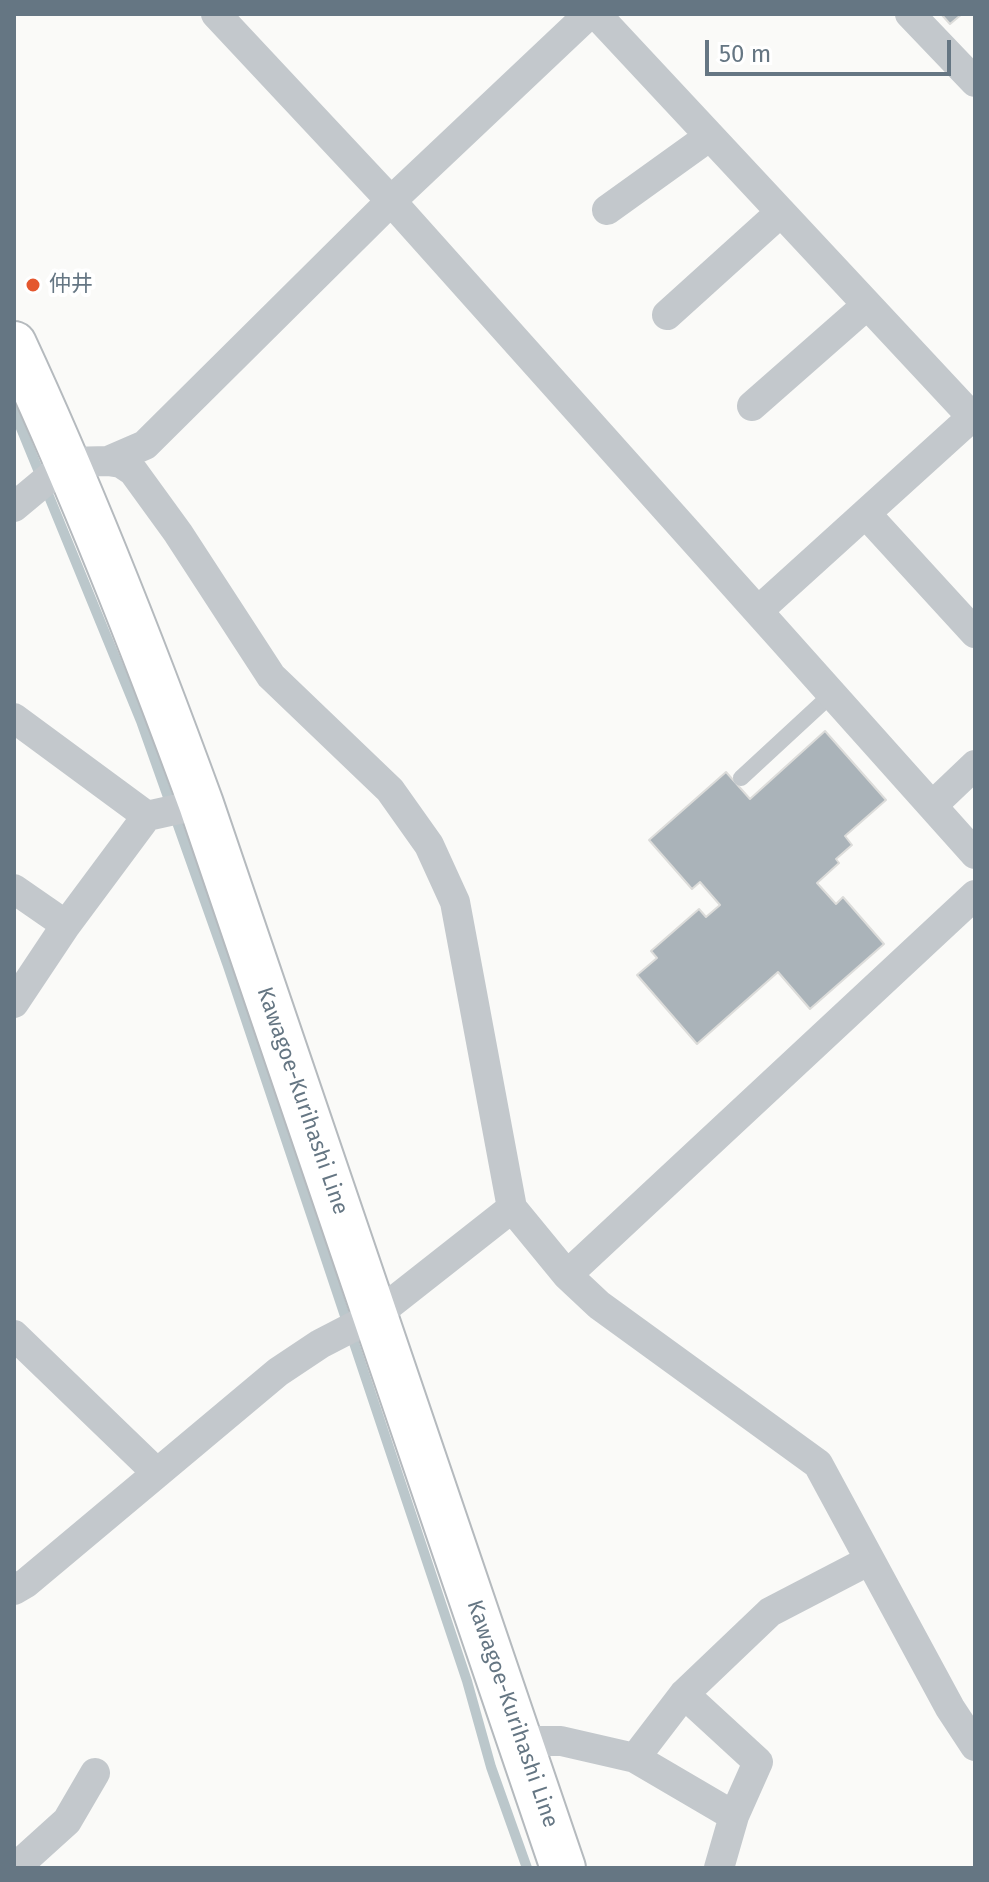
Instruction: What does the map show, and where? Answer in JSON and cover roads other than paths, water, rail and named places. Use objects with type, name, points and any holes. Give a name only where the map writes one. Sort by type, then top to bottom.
[{"type":"main road","name":"Kawagoe-Kurihashi Line","points":[[14,344],[88,461],[144,648],[201,804],[563,1868]]},
{"type":"street","points":[[216,14],[391,201],[975,854]]},
{"type":"street","points":[[14,507],[88,461],[145,445],[391,201],[589,14]]},
{"type":"street","points":[[596,14],[973,419],[759,610]]},
{"type":"street","points":[[910,14],[975,82]]},
{"type":"street","points":[[607,210],[710,136]]},
{"type":"street","points":[[667,315],[781,212]]},
{"type":"street","points":[[752,406],[867,305]]},
{"type":"street","points":[[88,461],[121,463],[133,471],[178,533],[271,676],[390,790],[429,845],[455,902],[512,1208],[567,1275],[599,1305],[818,1464],[950,1708],[975,1746]]},
{"type":"street","points":[[866,514],[975,633]]},
{"type":"street","points":[[14,718],[147,816]]},
{"type":"street","points":[[933,805],[975,765]]},
{"type":"street","points":[[14,1003],[66,925],[147,816],[201,804]]},
{"type":"street","points":[[14,889],[66,925]]},
{"type":"street","points":[[567,1275],[975,895]]},
{"type":"street","points":[[14,1590],[278,1372],[320,1344],[376,1315],[512,1208]]},
{"type":"street","points":[[14,1335],[157,1473]]},
{"type":"street","points":[[635,1758],[684,1694],[770,1612],[870,1560]]},
{"type":"street","points":[[684,1694],[758,1762],[734,1816],[719,1868]]},
{"type":"street","points":[[521,1741],[561,1741],[635,1758],[734,1816]]},
{"type":"street","points":[[15,1868],[67,1821],[95,1773]]},
{"type":"lane","points":[[741,778],[833,693]]},
{"type":"waterway","points":[[14,411],[141,721],[228,966],[527,1868]]},
{"type":"place","name":"仲井","points":[[33,285]]}]
